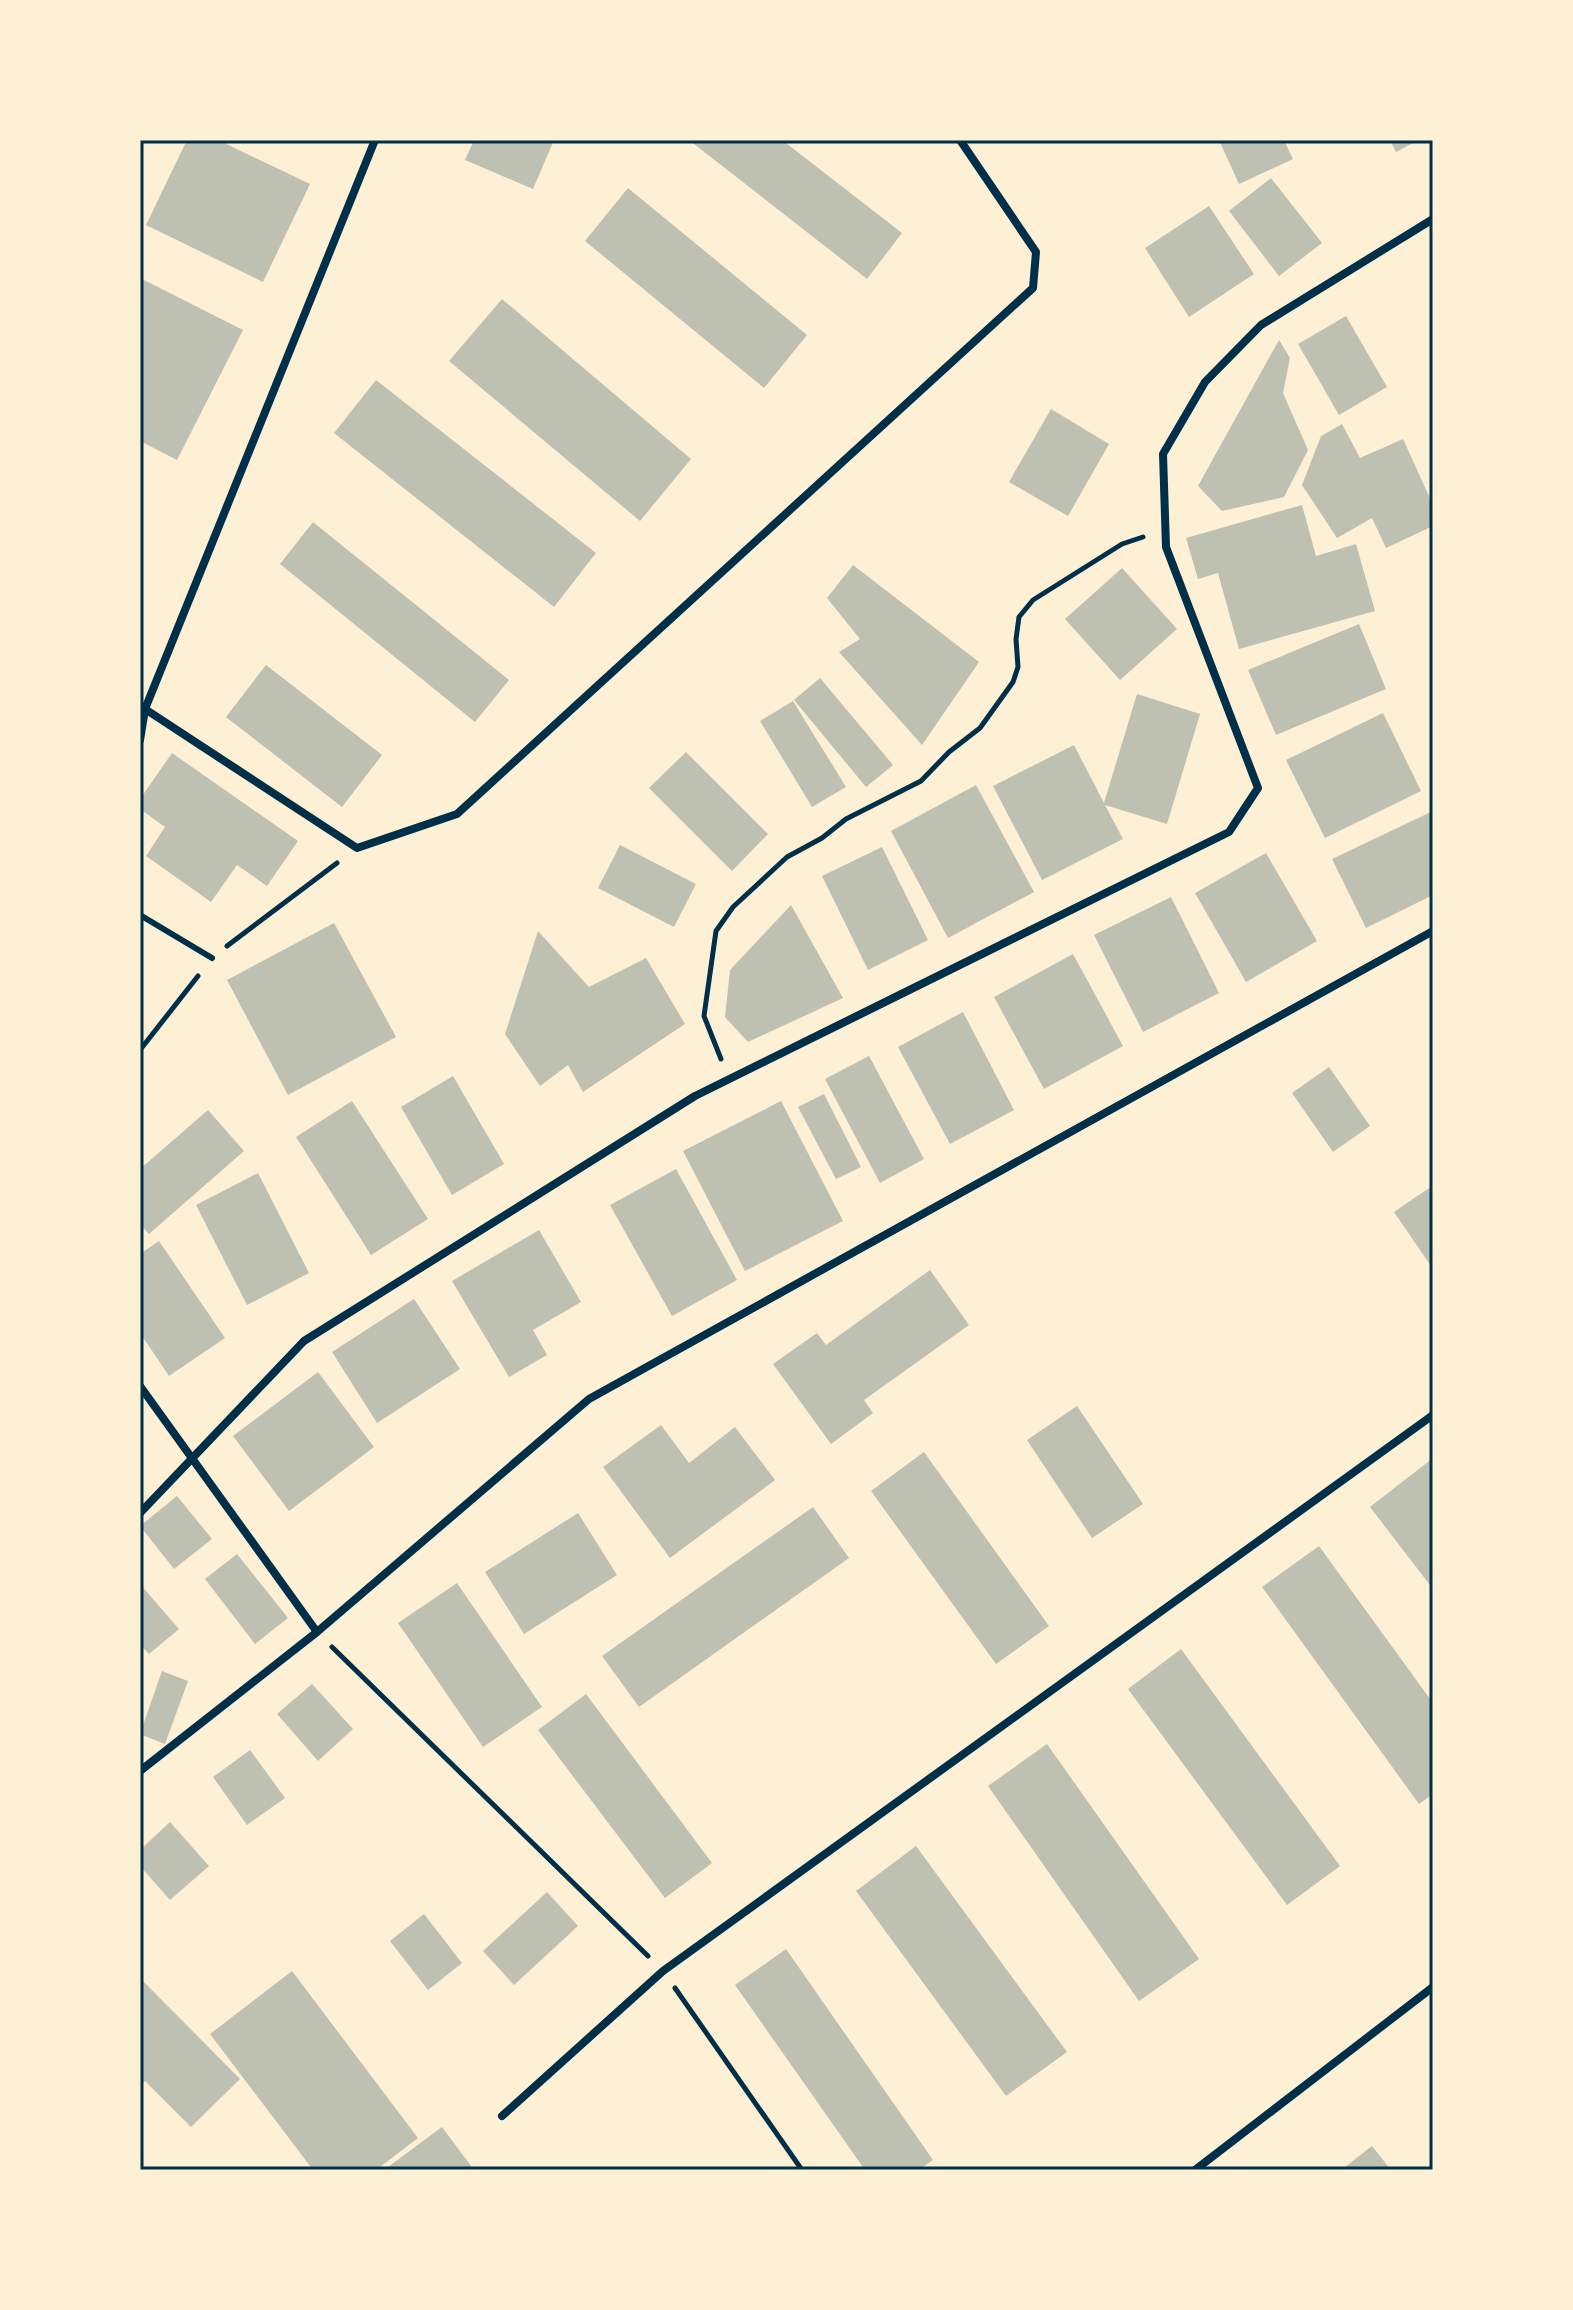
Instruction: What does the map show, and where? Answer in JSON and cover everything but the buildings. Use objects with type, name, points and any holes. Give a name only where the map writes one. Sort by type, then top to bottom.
[{"type":"street","points":[[140,740],[145,709],[375,140]]},
{"type":"street","points":[[145,709],[357,848],[457,814],[1033,288],[1036,252],[960,140]]},
{"type":"street","points":[[140,1513],[304,1341],[695,1096],[1229,832],[1258,788],[1166,547],[1163,454],[1205,382],[1261,325],[1433,219]]},
{"type":"street","points":[[140,1771],[317,1632],[589,1399],[1433,931]]},
{"type":"street","points":[[140,1386],[317,1632]]},
{"type":"street","points":[[502,2116],[663,1971],[1433,1415]]},
{"type":"street","points":[[1195,2170],[1433,1987]]},
{"type":"lane","points":[[140,915],[212,958]]},
{"type":"path","points":[[729,1079],[704,1016],[716,931],[733,907],[787,857],[822,838],[846,819],[921,781],[949,752],[980,728],[1013,682],[1018,667],[1016,639],[1019,617],[1033,600],[1122,544],[1166,529]]},
{"type":"path","points":[[140,1050],[212,958],[357,848]]},
{"type":"path","points":[[317,1632],[663,1971],[802,2170]]}]
